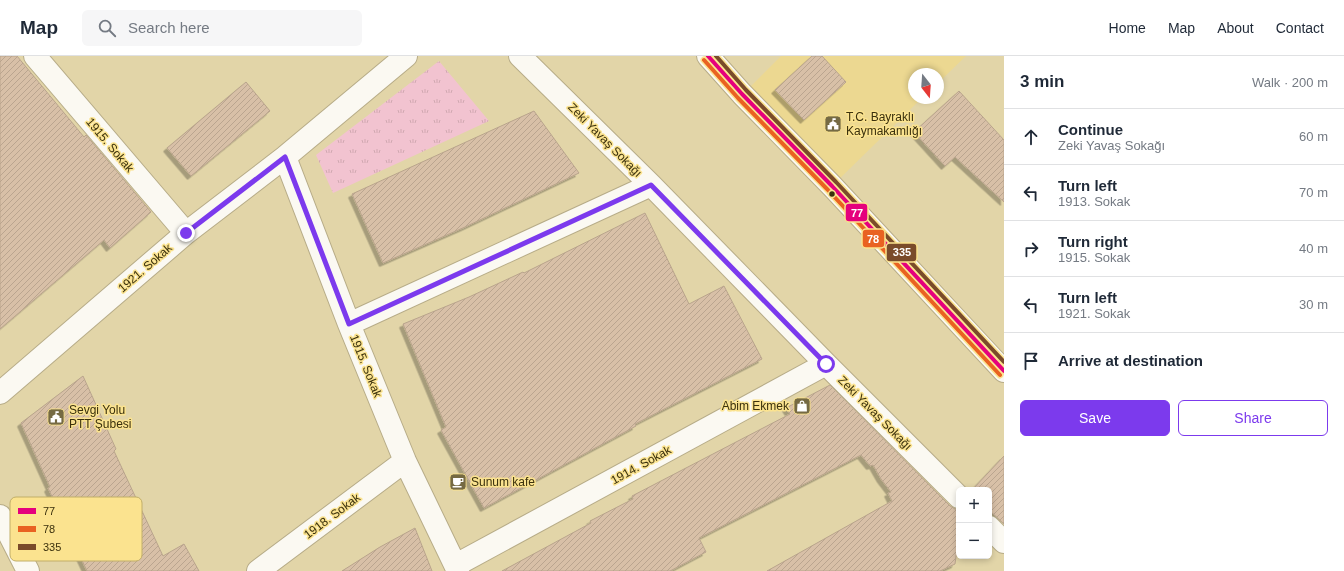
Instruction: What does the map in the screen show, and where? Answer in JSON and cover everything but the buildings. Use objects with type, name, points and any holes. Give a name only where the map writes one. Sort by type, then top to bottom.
[{"type":"street","name":"1915. Sokak","points":[[35,56],[186,233]]},
{"type":"street","name":"1921. Sokak","points":[[0,393],[186,233],[285,157],[406,56]]},
{"type":"street","name":"Zeki Yavaş Sokağı","points":[[520,56],[651,185],[956,494]]},
{"type":"street","points":[[708,56],[742,94],[838,192],[1004,372]]},
{"type":"street","name":"1915. Sokak","points":[[285,157],[349,324],[405,461],[457,568]]},
{"type":"street","points":[[349,324],[651,185]]},
{"type":"street","name":"1914. Sokak","points":[[457,568],[826,364]]},
{"type":"street","name":"1918. Sokak","points":[[258,571],[405,461]]},
{"type":"street","points":[[0,516],[10,536]]},
{"type":"street","points":[[992,530],[1004,542]]},
{"type":"street","points":[[23,561],[28,571]]},
{"type":"shaded area","name":"T.C. Bayraklı Kaymakamlığı","points":[[781,56],[966,56],[944,77],[944,68],[908,68],[908,104],[916,104],[832,186],[742,95]]},
{"type":"green space","points":[[439,61],[489,121],[333,193],[316,155]]},
{"type":"transit line","name":"77","points":[[708,56],[742,94],[832,186],[1004,371]]},
{"type":"transit line","name":"335","points":[[716,56],[746,90],[836,182],[1004,362]]},
{"type":"transit line","name":"78","points":[[704,60],[738,98],[828,190],[1000,375]]},
{"type":"place","name":"T.C. Bayraklı Kaymakamlığı","points":[[833,124]]},
{"type":"place","name":"Abim Ekmek","points":[[802,406]]},
{"type":"place","name":"Sevgi Yolu PTT Şubesi","points":[[56,417]]},
{"type":"place","name":"Sunum kafe","points":[[458,482]]},
{"type":"route","points":[[186,233],[285,157],[349,324],[651,185],[826,364]]}]
